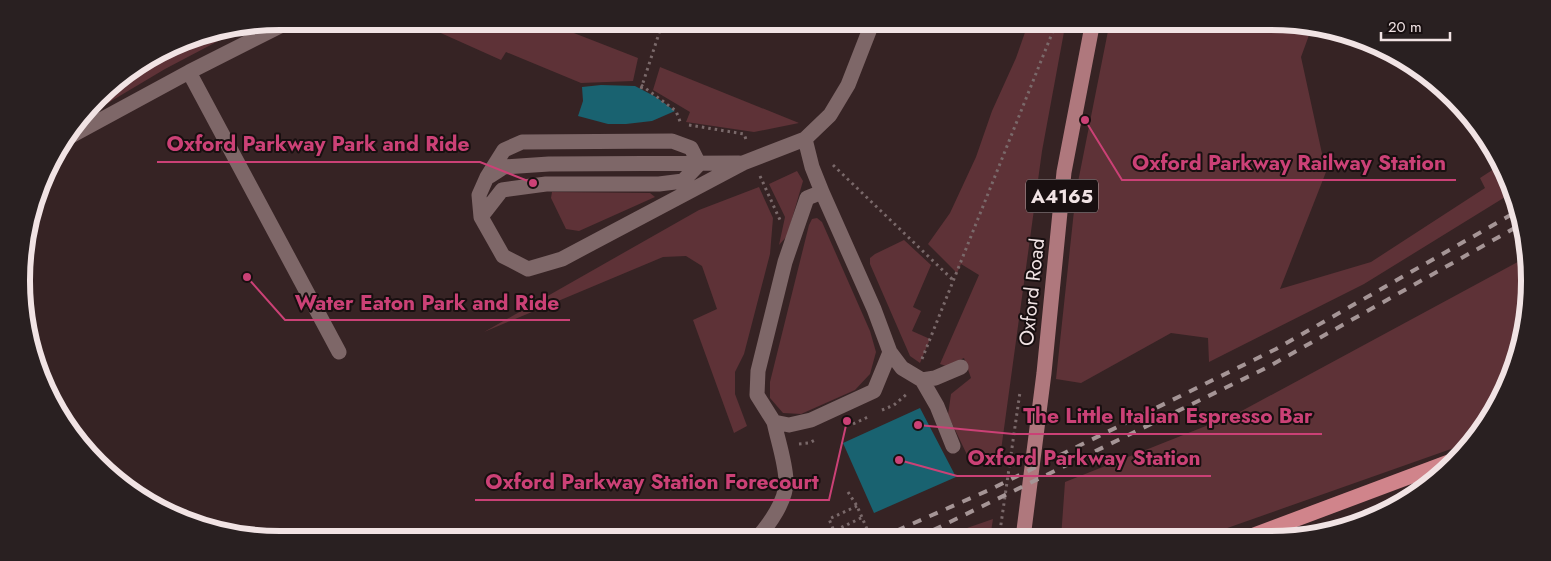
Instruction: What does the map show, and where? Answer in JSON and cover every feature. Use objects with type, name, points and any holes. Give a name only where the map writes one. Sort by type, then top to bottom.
[{"type":"highway","points":[[1265,531],[1440,465]]},
{"type":"main road","name":"Oxford Road","points":[[1024,531],[1044,373],[1064,172],[1091,30]]},
{"type":"lane","points":[[699,164],[691,148],[672,141],[522,142],[504,150],[487,177],[479,196],[481,217],[503,256],[528,269],[562,259],[743,163],[805,139],[830,115],[835,107],[848,84],[870,30]]},
{"type":"lane","points":[[80,131],[271,31]]},
{"type":"lane","points":[[189,72],[339,352]]},
{"type":"lane","points":[[805,139],[812,167],[874,309],[890,352],[902,368],[915,378],[922,380],[935,378],[961,367]]},
{"type":"lane","points":[[487,177],[504,167],[632,163],[743,163]]},
{"type":"lane","points":[[481,217],[502,190],[546,184],[659,184],[683,181],[699,164]]},
{"type":"lane","points":[[763,531],[780,507],[786,482],[774,422],[757,396],[758,371],[785,262],[807,198],[822,192]]},
{"type":"lane","points":[[774,422],[789,426],[811,420],[874,391],[890,352]]},
{"type":"lane","points":[[922,380],[937,406],[954,446]]},
{"type":"path","points":[[660,30],[641,87],[676,111],[681,124]]},
{"type":"path","points":[[920,363],[1053,30]]},
{"type":"path","points":[[833,165],[954,281]]},
{"type":"path","points":[[1000,531],[1021,388]]},
{"type":"path","points":[[848,492],[857,506],[868,531]]},
{"type":"path","points":[[857,506],[828,519],[834,531],[863,517]]},
{"type":"shaded area","points":[[434,30],[566,30],[638,58],[633,81],[581,83],[506,52],[501,60]]},
{"type":"shaded area","points":[[1026,30],[1064,30],[1042,151],[999,465],[970,461],[948,415],[951,394],[971,378],[964,358],[946,366],[940,364],[979,275],[961,264],[957,273],[928,244],[950,213],[976,157],[992,111],[1016,58]]},
{"type":"shaded area","points":[[1108,30],[1270,30],[1310,33],[1301,57],[1326,172],[1280,289],[1371,262],[1485,188],[1480,178],[1494,169],[1506,196],[1364,284],[1209,362],[1208,338],[1171,333],[1081,383],[1056,379],[1076,192]]},
{"type":"shaded area","points":[[227,36],[165,69],[97,109],[115,92],[155,64],[200,43]]},
{"type":"shaded area","points":[[660,67],[799,123],[754,132],[686,122],[690,112],[653,90]]},
{"type":"shaded area","points":[[797,171],[803,181],[787,236],[779,245],[785,217],[769,184]]},
{"type":"shaded area","points":[[759,187],[773,218],[770,254],[744,354],[735,372],[735,394],[747,426],[734,433],[693,320],[717,309],[702,266],[686,256],[663,257],[484,332],[699,210]]},
{"type":"shaded area","points":[[552,192],[650,193],[655,197],[579,231],[566,229],[551,198]]},
{"type":"shaded area","points":[[817,218],[822,222],[870,331],[876,352],[870,374],[855,390],[801,414],[783,413],[770,398],[770,382],[809,225],[812,219]]},
{"type":"shaded area","points":[[904,240],[931,265],[913,307],[921,311],[912,331],[930,339],[920,363],[910,356],[870,264],[870,258],[875,254]]},
{"type":"shaded area","points":[[1520,261],[1519,313],[1508,361],[1495,391],[1479,420],[1459,446],[1219,531],[1062,531],[1065,482],[1236,414]]},
{"type":"shaded area","points":[[993,519],[991,531],[958,531]]},
{"type":"building","points":[[601,85],[635,86],[656,97],[675,111],[652,121],[626,124],[608,124],[578,116],[583,101],[582,87]]},
{"type":"building","points":[[920,408],[956,477],[874,513],[843,443]]},
{"type":"railway","points":[[896,531],[989,490],[1276,349],[1512,214]]},
{"type":"railway","points":[[931,531],[1268,367],[1515,228]]},
{"type":"place","name":"Oxford Parkway Railway Station","points":[[1085,120]]},
{"type":"place","name":"Oxford Parkway Park and Ride","points":[[533,183]]},
{"type":"place","name":"Water Eaton Park and Ride","points":[[247,277]]},
{"type":"place","name":"Oxford Parkway Station Forecourt","points":[[847,421]]},
{"type":"place","name":"The Little Italian Espresso Bar","points":[[918,425]]},
{"type":"place","name":"Oxford Parkway Station","points":[[899,460]]}]
